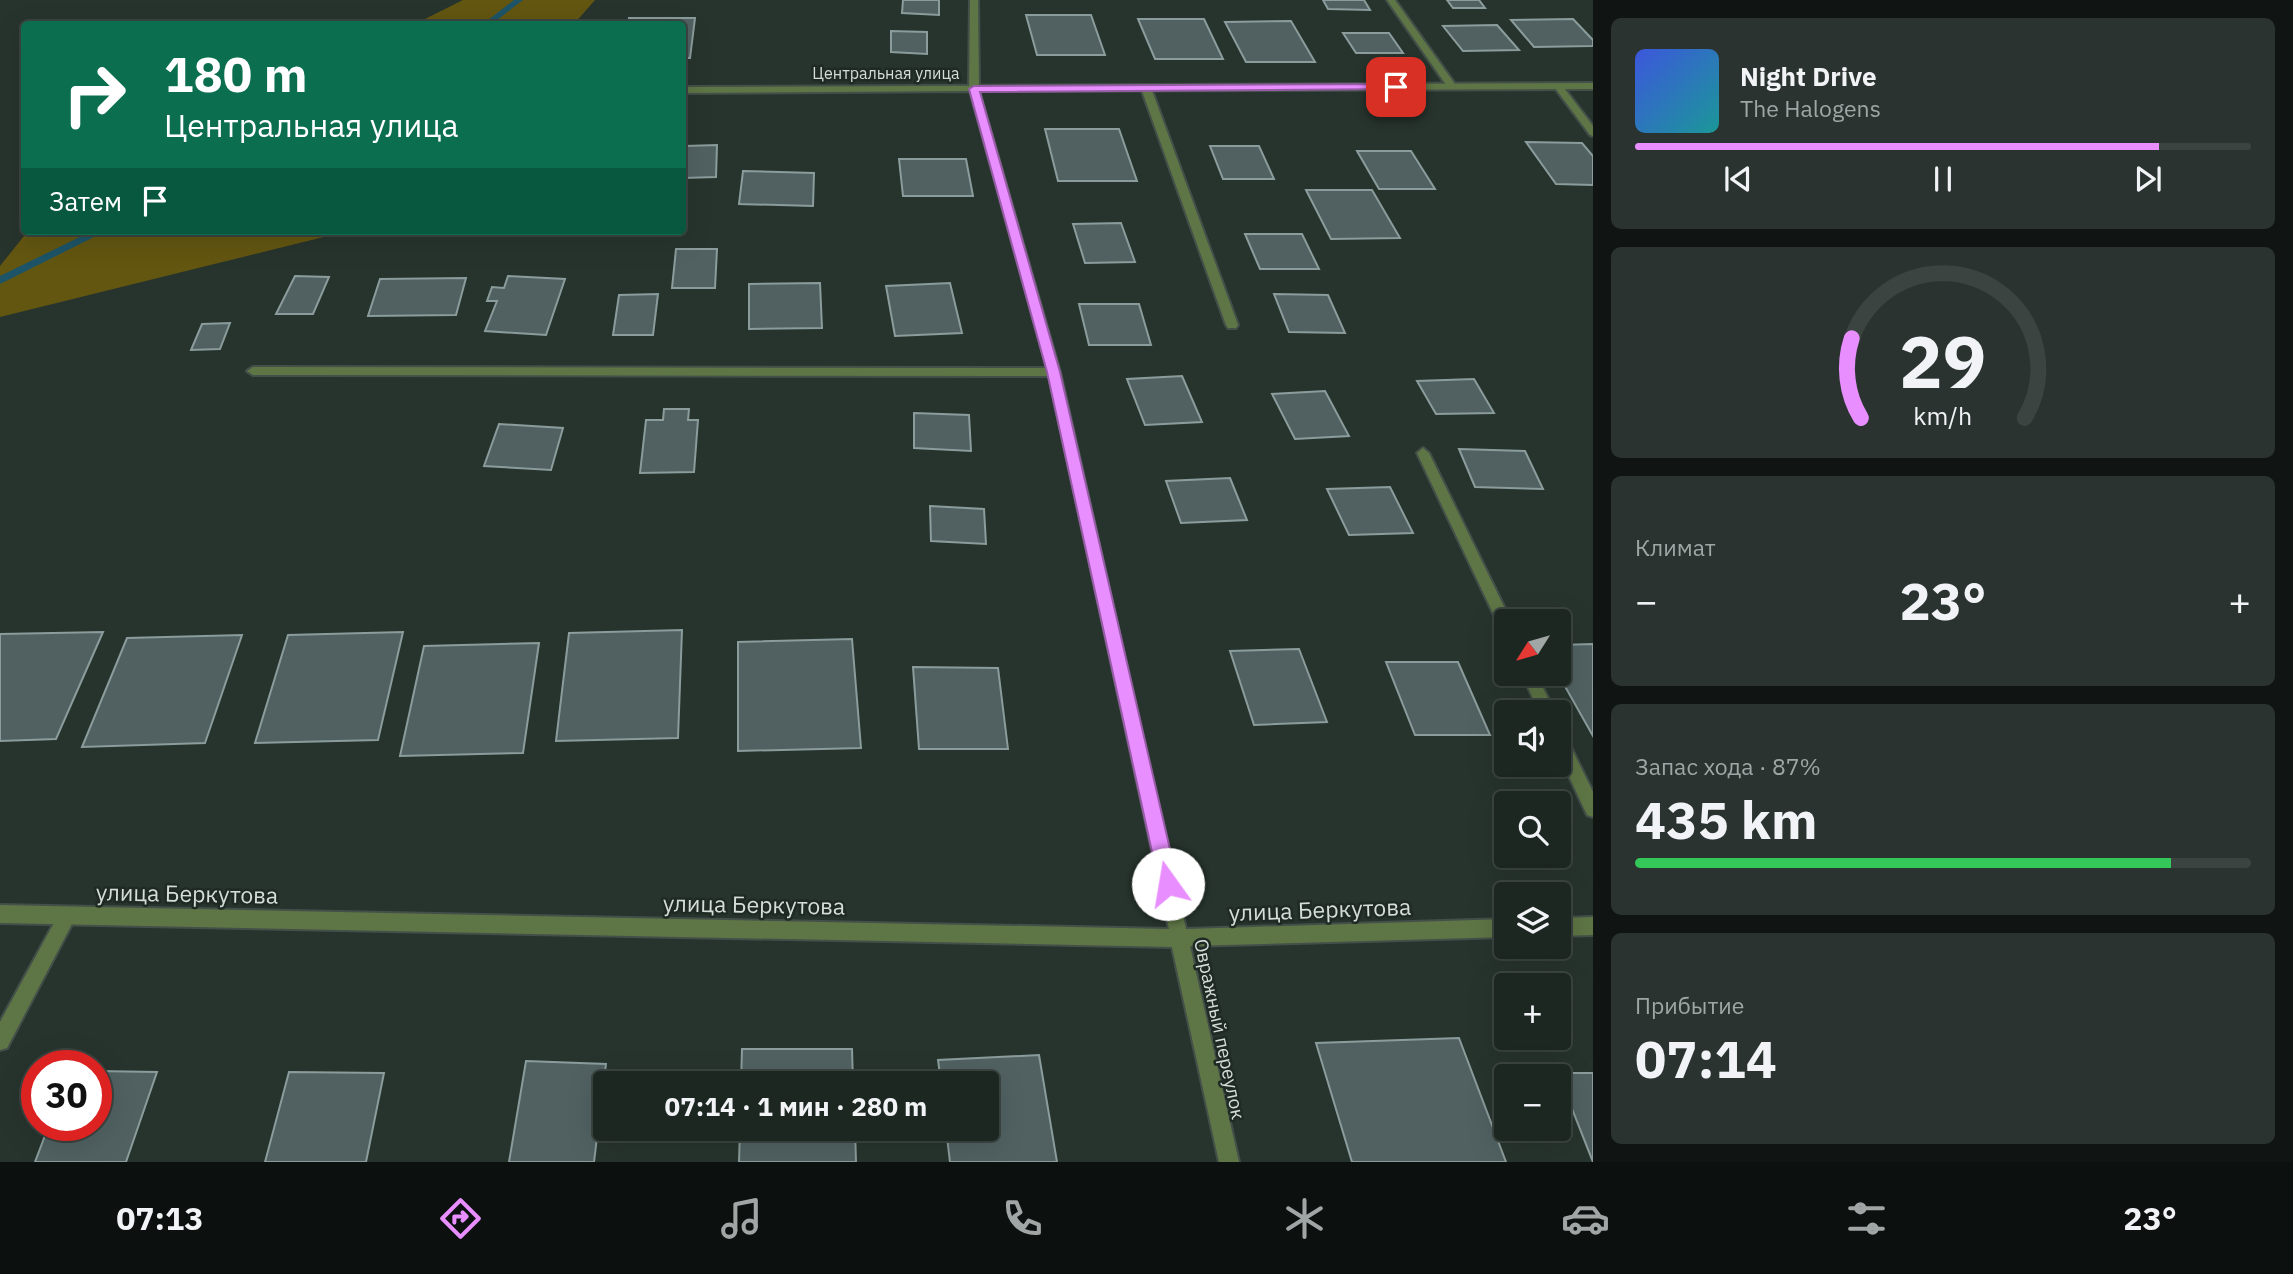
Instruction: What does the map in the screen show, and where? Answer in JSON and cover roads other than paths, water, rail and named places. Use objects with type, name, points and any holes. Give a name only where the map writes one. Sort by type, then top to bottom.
[{"type":"street","name":"Овражный переулок","points":[[974,0],[974,89],[1054,372],[1229,1162]]},
{"type":"street","points":[[1391,0],[1452,87]]},
{"type":"street","points":[[1558,86],[1593,132]]},
{"type":"street","name":"Центральная улица","points":[[686,90],[1593,86]]},
{"type":"street","points":[[1146,88],[1232,325]]},
{"type":"street","points":[[253,372],[1054,372]]},
{"type":"street","points":[[1423,453],[1498,609]]},
{"type":"street","points":[[1571,763],[1593,809]]},
{"type":"street","name":"улица Беркутова","points":[[0,914],[1181,938],[1494,928]]},
{"type":"street","points":[[0,1041],[67,916]]},
{"type":"street","points":[[1571,927],[1593,926]]},
{"type":"waterway","points":[[491,21],[519,0]]},
{"type":"waterway","points":[[0,280],[93,235]]}]
